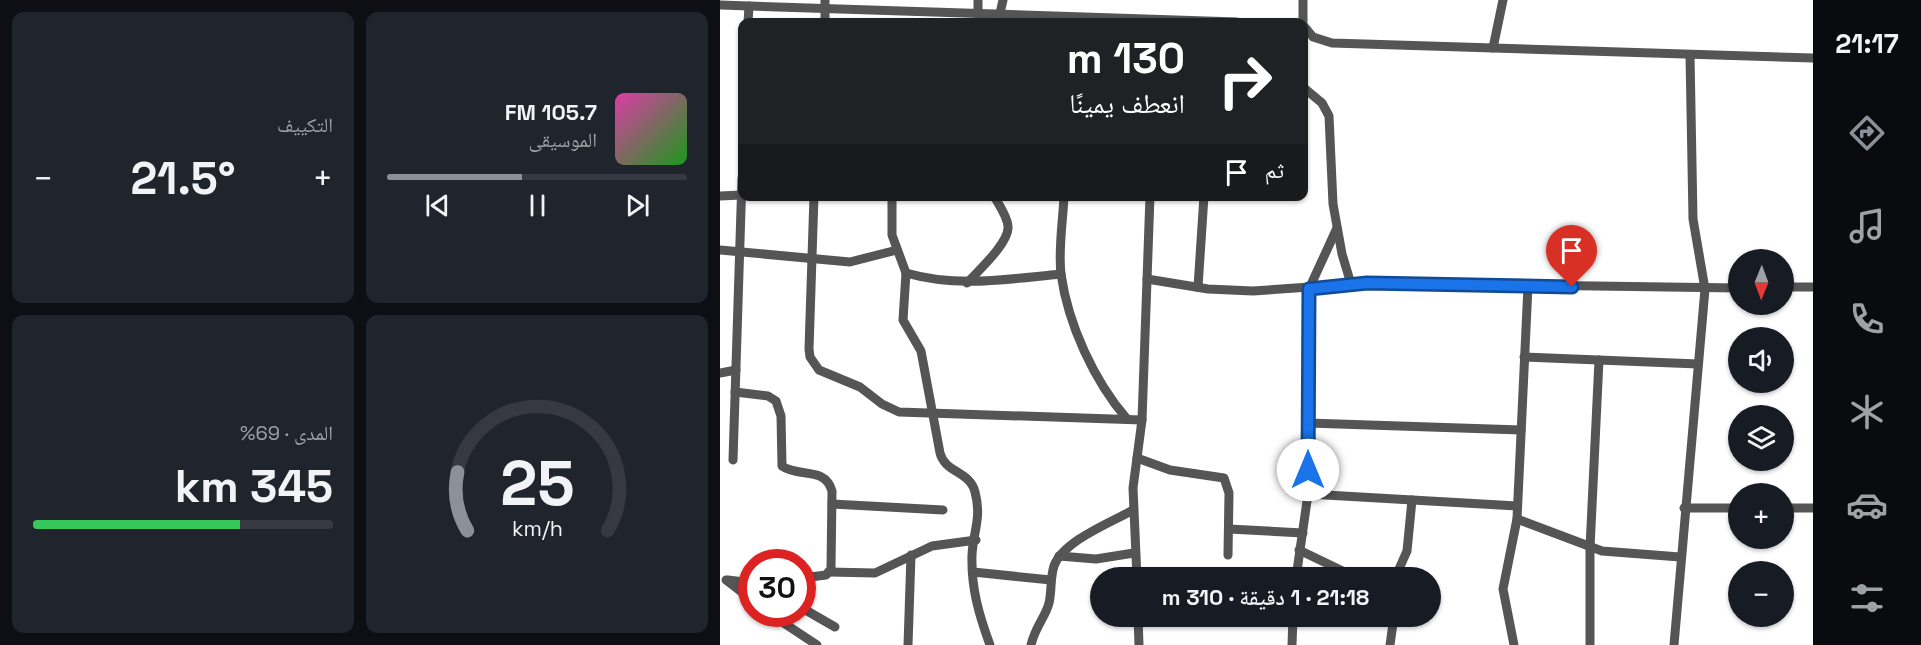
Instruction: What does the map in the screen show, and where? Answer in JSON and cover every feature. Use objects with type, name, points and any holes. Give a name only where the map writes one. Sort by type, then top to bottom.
[{"type":"street","points":[[880,12],[882,0]]},
{"type":"street","points":[[978,0],[978,15]]},
{"type":"street","points":[[998,18],[1003,0]]},
{"type":"street","points":[[1303,0],[1303,18]]},
{"type":"street","points":[[1493,48],[1503,0]]},
{"type":"street","points":[[720,5],[825,5],[850,11],[978,15],[993,18]]},
{"type":"street","points":[[850,11],[851,18]]},
{"type":"street","points":[[1308,30],[1313,37],[1332,43],[1813,58]]},
{"type":"street","points":[[1674,645],[1684,508],[1705,289],[1693,219],[1690,55]]},
{"type":"street","points":[[1308,91],[1322,103],[1329,116],[1333,204],[1351,284]]},
{"type":"street","points":[[720,196],[738,195]]},
{"type":"street","points":[[732,460],[742,201]]},
{"type":"street","points":[[814,201],[808,349],[814,364],[830,375],[860,387],[891,410],[932,414],[1142,420]]},
{"type":"street","points":[[892,201],[891,226],[906,273],[903,316],[921,351],[941,459],[949,468],[969,479],[974,486],[978,514],[973,572],[975,603],[990,645]]},
{"type":"street","points":[[967,283],[1002,244],[1008,231],[1006,218],[997,201]]},
{"type":"street","points":[[1064,201],[1061,274],[1083,349],[1102,387],[1126,419]]},
{"type":"street","points":[[1136,567],[1133,510],[1142,420],[1150,201]]},
{"type":"street","points":[[1198,287],[1204,201]]},
{"type":"street","points":[[1297,567],[1308,494],[1309,289],[1337,228]]},
{"type":"street","points":[[720,250],[739,254],[810,260],[860,261],[897,250]]},
{"type":"street","points":[[906,273],[942,282],[967,283],[1061,274]]},
{"type":"street","points":[[1147,279],[1198,287],[1253,291],[1309,289],[1351,284],[1728,288]]},
{"type":"street","points":[[1514,645],[1503,589],[1517,519],[1528,286]]},
{"type":"street","points":[[1794,287],[1813,287]]},
{"type":"street","points":[[1524,357],[1698,364]]},
{"type":"street","points":[[1590,645],[1590,548],[1599,360]]},
{"type":"street","points":[[720,373],[736,370]]},
{"type":"street","points":[[735,392],[768,396],[776,401],[781,416],[782,466],[827,479],[832,491],[829,573]]},
{"type":"street","points":[[1308,423],[1521,430]]},
{"type":"street","points":[[1137,458],[1170,470],[1224,478],[1229,487],[1228,555]]},
{"type":"street","points":[[1308,494],[1517,506]]},
{"type":"street","points":[[1400,567],[1407,551],[1412,500]]},
{"type":"street","points":[[832,504],[944,510]]},
{"type":"street","points":[[1684,508],[1728,508]]},
{"type":"street","points":[[1794,508],[1813,508]]},
{"type":"street","points":[[1031,645],[1035,627],[1049,603],[1051,580],[1059,556],[1072,544],[1133,510]]},
{"type":"street","points":[[1517,519],[1590,548],[1618,553],[1680,557]]},
{"type":"street","points":[[1229,529],[1303,533]]},
{"type":"street","points":[[816,577],[829,573],[875,573],[911,555],[941,544],[976,540]]},
{"type":"street","points":[[1299,550],[1334,567]]},
{"type":"street","points":[[1059,556],[1096,559],[1134,553]]},
{"type":"street","points":[[908,645],[911,555]]},
{"type":"street","points":[[973,572],[1051,580]]},
{"type":"street","points":[[723,579],[738,581]]},
{"type":"street","points":[[723,579],[738,590]]},
{"type":"street","points":[[816,616],[835,627]]},
{"type":"street","points":[[790,627],[817,645]]},
{"type":"street","points":[[1138,627],[1139,645]]},
{"type":"street","points":[[1292,645],[1293,627]]},
{"type":"street","points":[[1390,645],[1392,627]]},
{"type":"route","points":[[1308,470],[1309,289],[1367,283],[1572,287]]}]
